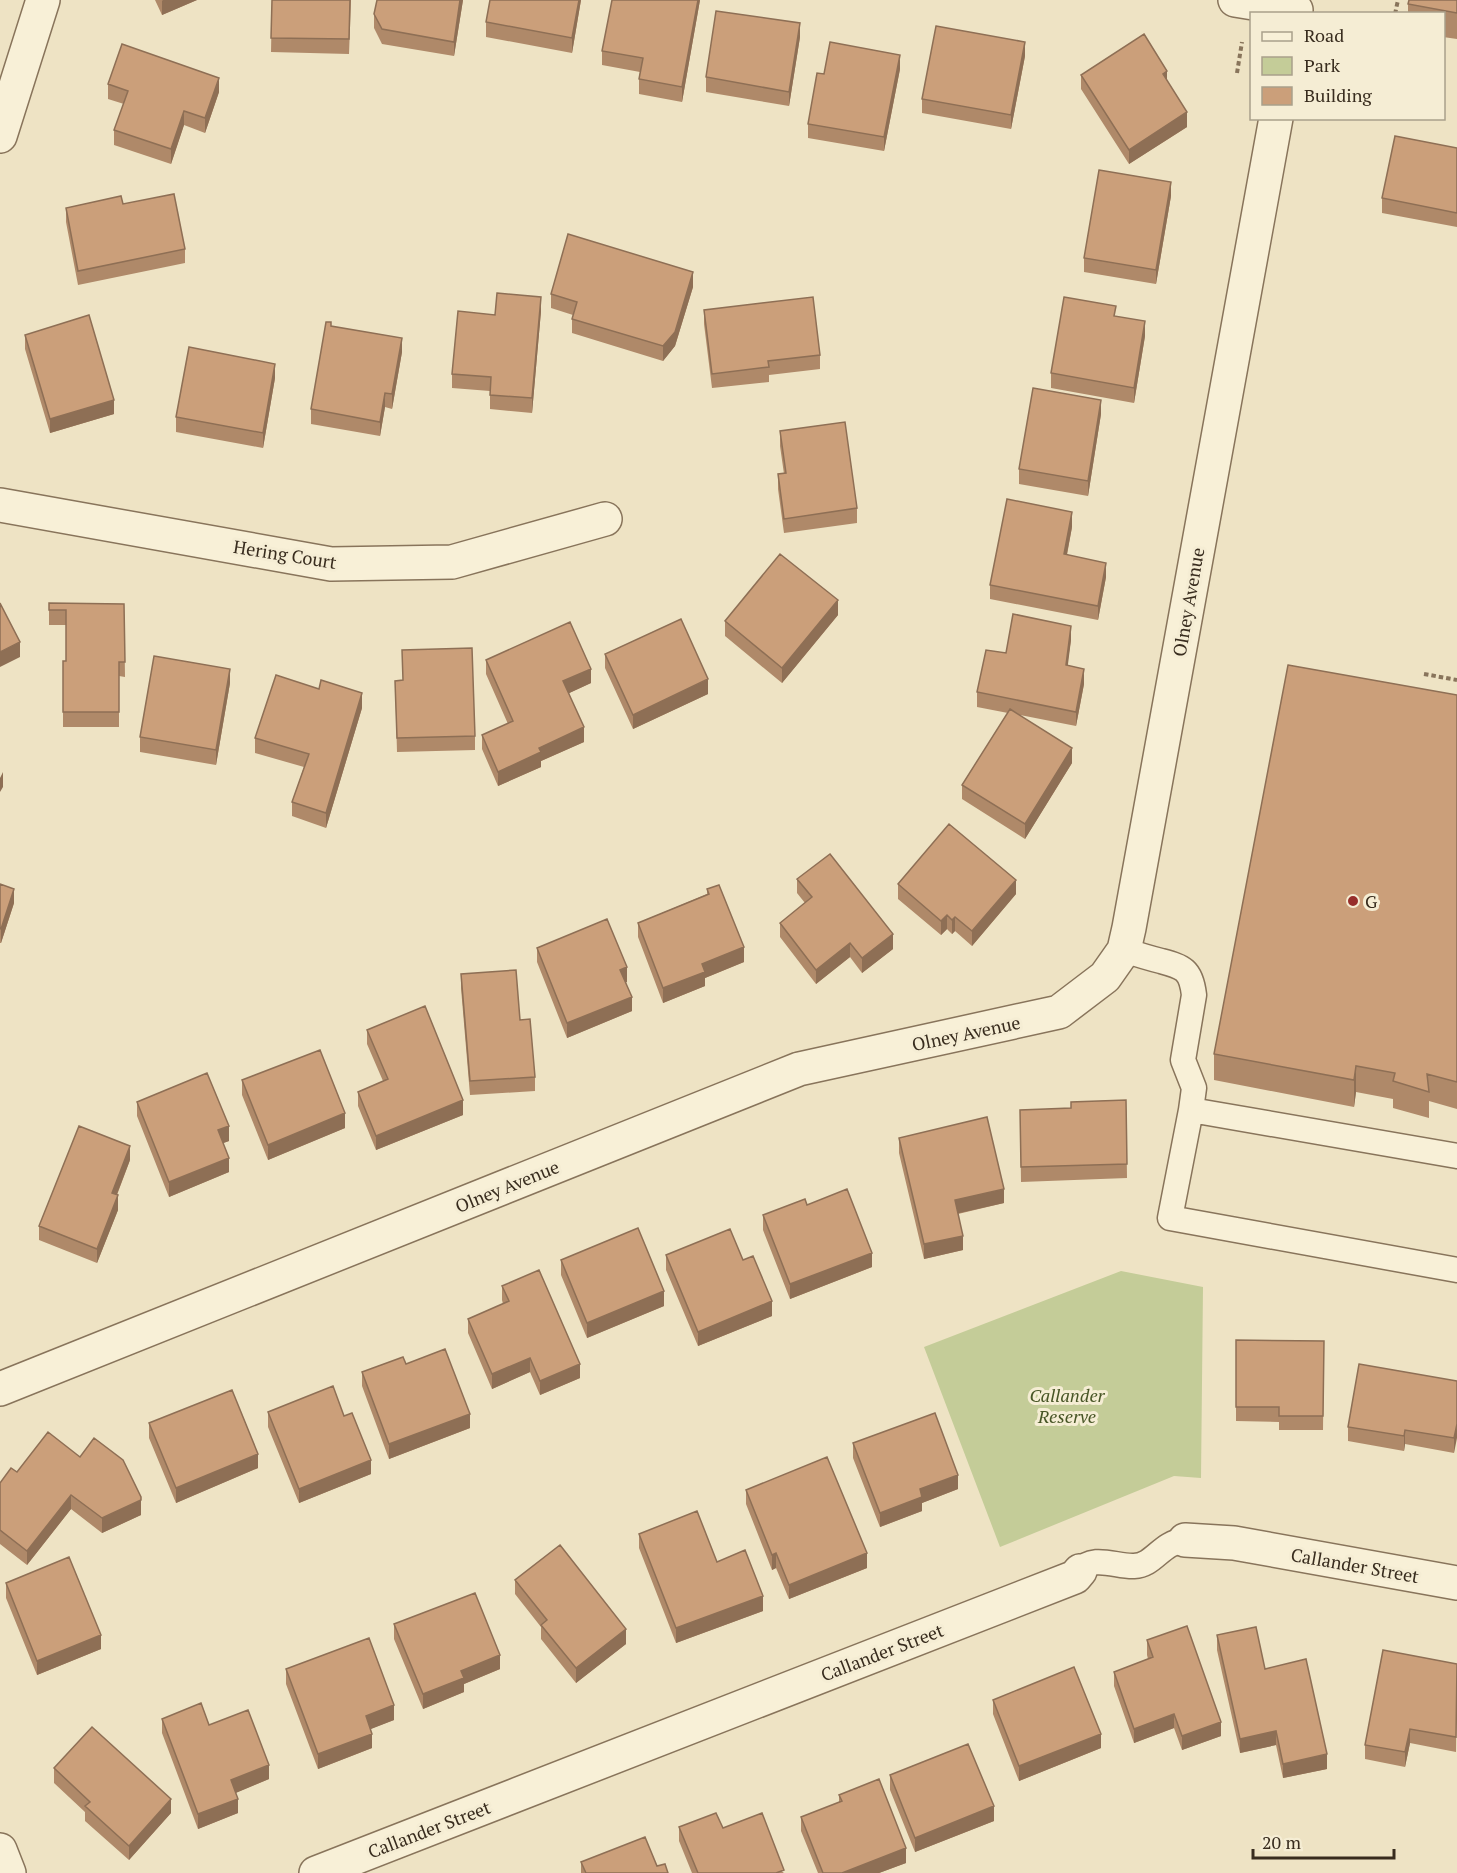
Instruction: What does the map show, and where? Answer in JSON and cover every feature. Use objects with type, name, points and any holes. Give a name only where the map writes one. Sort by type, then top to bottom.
[{"type":"street","points":[[0,136],[43,0]]},
{"type":"street","points":[[1235,0],[1296,8]]},
{"type":"street","name":"Olney Avenue","points":[[0,1389],[799,1069],[1059,1012],[1105,978],[1124,950],[1276,120]]},
{"type":"street","name":"Hering Court","points":[[0,505],[331,564],[452,562],[604,519]]},
{"type":"street","name":"Callander Street","points":[[1185,1540],[1234,1543],[1457,1583]]},
{"type":"street","name":"Callander Street","points":[[316,1873],[1075,1577],[1080,1571]]},
{"type":"street","points":[[0,1850],[9,1873]]},
{"type":"lane","points":[[1124,950],[1179,965],[1186,971],[1193,984],[1194,995],[1183,1060],[1194,1088],[1170,1218],[1457,1270]]},
{"type":"lane","points":[[1191,1110],[1457,1156]]},
{"type":"lane","name":"Callander Street","points":[[1080,1571],[1086,1564],[1097,1562],[1138,1566],[1149,1561],[1168,1545],[1185,1540]]},
{"type":"path","points":[[1424,674],[1457,680]]},
{"type":"green space","name":"Callander Reserve","points":[[1121,1271],[1203,1287],[1201,1478],[1174,1476],[1000,1547],[924,1347]]},
{"type":"building","points":[[272,0],[350,0],[349,39],[271,38]]},
{"type":"building","points":[[377,0],[460,0],[454,42],[382,29],[374,14]]},
{"type":"building","points":[[490,0],[579,0],[572,38],[486,22]]},
{"type":"building","points":[[612,0],[698,0],[682,87],[639,79],[643,58],[602,51]]},
{"type":"building","points":[[1409,0],[1457,0],[1457,13],[1408,4]]},
{"type":"building","points":[[716,11],[800,23],[789,92],[706,77]]},
{"type":"building","points":[[936,26],[1025,42],[1011,115],[922,99]]},
{"type":"building","points":[[1144,34],[1167,71],[1163,74],[1187,112],[1129,150],[1081,75]]},
{"type":"building","points":[[830,42],[900,55],[884,137],[808,124],[817,73],[824,74]]},
{"type":"building","points":[[122,44],[219,78],[205,118],[184,111],[171,149],[114,130],[128,91],[108,84]]},
{"type":"building","points":[[1395,136],[1457,148],[1457,213],[1382,198]]},
{"type":"building","points":[[1099,170],[1171,182],[1156,270],[1084,258]]},
{"type":"building","points":[[174,194],[185,249],[78,271],[66,208],[121,196],[123,204]]},
{"type":"building","points":[[568,234],[693,272],[675,332],[663,346],[572,319],[577,302],[551,294]]},
{"type":"building","points":[[497,293],[541,297],[532,398],[490,395],[491,377],[452,374],[458,311],[495,315]]},
{"type":"building","points":[[813,297],[820,355],[768,361],[769,367],[712,374],[704,310]]},
{"type":"building","points":[[1064,297],[1116,306],[1114,316],[1145,321],[1134,388],[1051,373]]},
{"type":"building","points":[[89,315],[114,400],[50,419],[25,335]]},
{"type":"building","points":[[326,322],[331,322],[331,326],[402,338],[392,394],[385,393],[380,422],[311,409]]},
{"type":"building","points":[[189,347],[275,364],[263,433],[176,417]]},
{"type":"building","points":[[1033,388],[1101,400],[1088,481],[1019,469]]},
{"type":"building","points":[[845,422],[857,508],[784,519],[778,474],[786,473],[780,431]]},
{"type":"building","points":[[1007,499],[1072,512],[1064,554],[1106,563],[1098,606],[990,585]]},
{"type":"building","points":[[780,554],[838,600],[782,668],[725,621]]},
{"type":"building","points":[[0,603],[20,642],[0,652]]},
{"type":"building","points":[[49,603],[124,604],[125,662],[119,662],[119,712],[63,712],[66,610],[49,610]]},
{"type":"building","points":[[1013,614],[1071,626],[1066,665],[1084,669],[1076,712],[977,692],[986,650],[1006,653]]},
{"type":"building","points":[[681,619],[708,679],[633,715],[605,654]]},
{"type":"building","points":[[570,622],[591,669],[563,681],[584,727],[539,748],[541,752],[498,772],[482,735],[513,721],[486,660]]},
{"type":"building","points":[[472,648],[475,736],[397,738],[395,681],[403,680],[402,650]]},
{"type":"building","points":[[154,656],[230,669],[216,750],[140,737]]},
{"type":"building","name":"G","points":[[1288,665],[1457,695],[1457,1082],[1427,1074],[1429,1092],[1393,1081],[1395,1073],[1356,1066],[1354,1080],[1214,1054]]},
{"type":"building","points":[[276,675],[319,689],[321,680],[362,693],[326,813],[292,802],[309,754],[255,738]]},
{"type":"building","points":[[1010,709],[1072,748],[1025,824],[962,785]]},
{"type":"building","points":[[949,824],[1016,880],[972,931],[955,917],[952,920],[947,915],[941,921],[898,884]]},
{"type":"building","points":[[830,854],[893,934],[862,958],[850,943],[816,970],[780,923],[812,897],[797,879]]},
{"type":"building","points":[[0,884],[14,889],[1,929],[0,928]]},
{"type":"building","points":[[719,885],[744,947],[702,964],[705,972],[663,988],[638,923],[709,894],[707,889]]},
{"type":"building","points":[[607,919],[627,967],[620,970],[632,997],[567,1023],[537,948]]},
{"type":"building","points":[[516,970],[520,1020],[530,1019],[535,1077],[470,1081],[461,974]]},
{"type":"building","points":[[425,1006],[463,1100],[376,1136],[358,1092],[388,1079],[367,1030]]},
{"type":"building","points":[[320,1050],[345,1113],[268,1145],[242,1080]]},
{"type":"building","points":[[207,1073],[229,1126],[218,1130],[229,1158],[169,1182],[137,1102]]},
{"type":"building","points":[[1126,1100],[1127,1164],[1021,1167],[1020,1110],[1071,1108],[1071,1102]]},
{"type":"building","points":[[987,1117],[1004,1189],[955,1200],[963,1236],[924,1244],[899,1138]]},
{"type":"building","points":[[79,1126],[130,1146],[112,1193],[118,1195],[97,1249],[39,1226]]},
{"type":"building","points":[[847,1189],[872,1253],[790,1284],[763,1215],[805,1199],[807,1205]]},
{"type":"building","points":[[638,1228],[664,1291],[587,1323],[561,1260]]},
{"type":"building","points":[[730,1229],[743,1260],[753,1256],[772,1301],[698,1332],[666,1255]]},
{"type":"building","points":[[539,1270],[580,1364],[540,1381],[530,1358],[492,1374],[468,1319],[509,1301],[502,1286]]},
{"type":"building","points":[[1236,1340],[1324,1341],[1323,1416],[1279,1416],[1279,1407],[1236,1407]]},
{"type":"building","points":[[445,1349],[470,1414],[389,1444],[362,1372],[403,1357],[406,1364]]},
{"type":"building","points":[[1359,1364],[1457,1381],[1457,1424],[1454,1438],[1405,1430],[1404,1436],[1348,1427]]},
{"type":"building","points":[[333,1386],[344,1416],[352,1413],[371,1460],[299,1489],[268,1412]]},
{"type":"building","points":[[232,1390],[258,1454],[176,1488],[149,1423]]},
{"type":"building","points":[[935,1413],[958,1475],[920,1489],[922,1497],[880,1513],[853,1443]]},
{"type":"building","points":[[48,1432],[80,1457],[94,1438],[123,1460],[141,1500],[102,1518],[71,1495],[27,1551],[0,1530],[0,1483],[11,1468],[17,1472]]},
{"type":"building","points":[[827,1457],[867,1553],[789,1585],[776,1553],[772,1555],[746,1490]]},
{"type":"building","points":[[697,1511],[717,1562],[745,1550],[763,1596],[676,1628],[639,1534]]},
{"type":"building","points":[[560,1545],[626,1629],[576,1668],[541,1625],[547,1620],[515,1580]]},
{"type":"building","points":[[69,1557],[101,1635],[37,1661],[6,1583]]},
{"type":"building","points":[[475,1593],[500,1655],[461,1671],[464,1678],[423,1694],[394,1624]]},
{"type":"building","points":[[1187,1626],[1221,1722],[1182,1736],[1174,1714],[1134,1729],[1114,1672],[1153,1657],[1147,1640]]},
{"type":"building","points":[[1256,1627],[1265,1669],[1306,1659],[1327,1754],[1283,1764],[1276,1731],[1240,1739],[1217,1635]]},
{"type":"building","points":[[369,1638],[394,1705],[366,1716],[372,1734],[318,1754],[286,1669]]},
{"type":"building","points":[[1383,1650],[1457,1664],[1456,1737],[1410,1729],[1405,1752],[1365,1745]]},
{"type":"building","points":[[1074,1667],[1101,1734],[1019,1766],[993,1700]]},
{"type":"building","points":[[201,1703],[209,1725],[248,1710],[269,1765],[231,1780],[238,1799],[198,1814],[162,1719]]},
{"type":"building","points":[[92,1727],[171,1799],[129,1846],[85,1806],[90,1802],[54,1768]]},
{"type":"building","points":[[968,1744],[994,1806],[915,1838],[890,1775]]},
{"type":"building","points":[[879,1779],[906,1848],[842,1873],[823,1873],[801,1817],[842,1801],[839,1795]]},
{"type":"building","points":[[716,1813],[723,1828],[762,1813],[784,1870],[776,1873],[698,1873],[679,1827]]},
{"type":"building","points":[[645,1837],[657,1866],[665,1864],[668,1873],[586,1873],[581,1862]]},
{"type":"place","name":"G","points":[[1353,901]]}]
